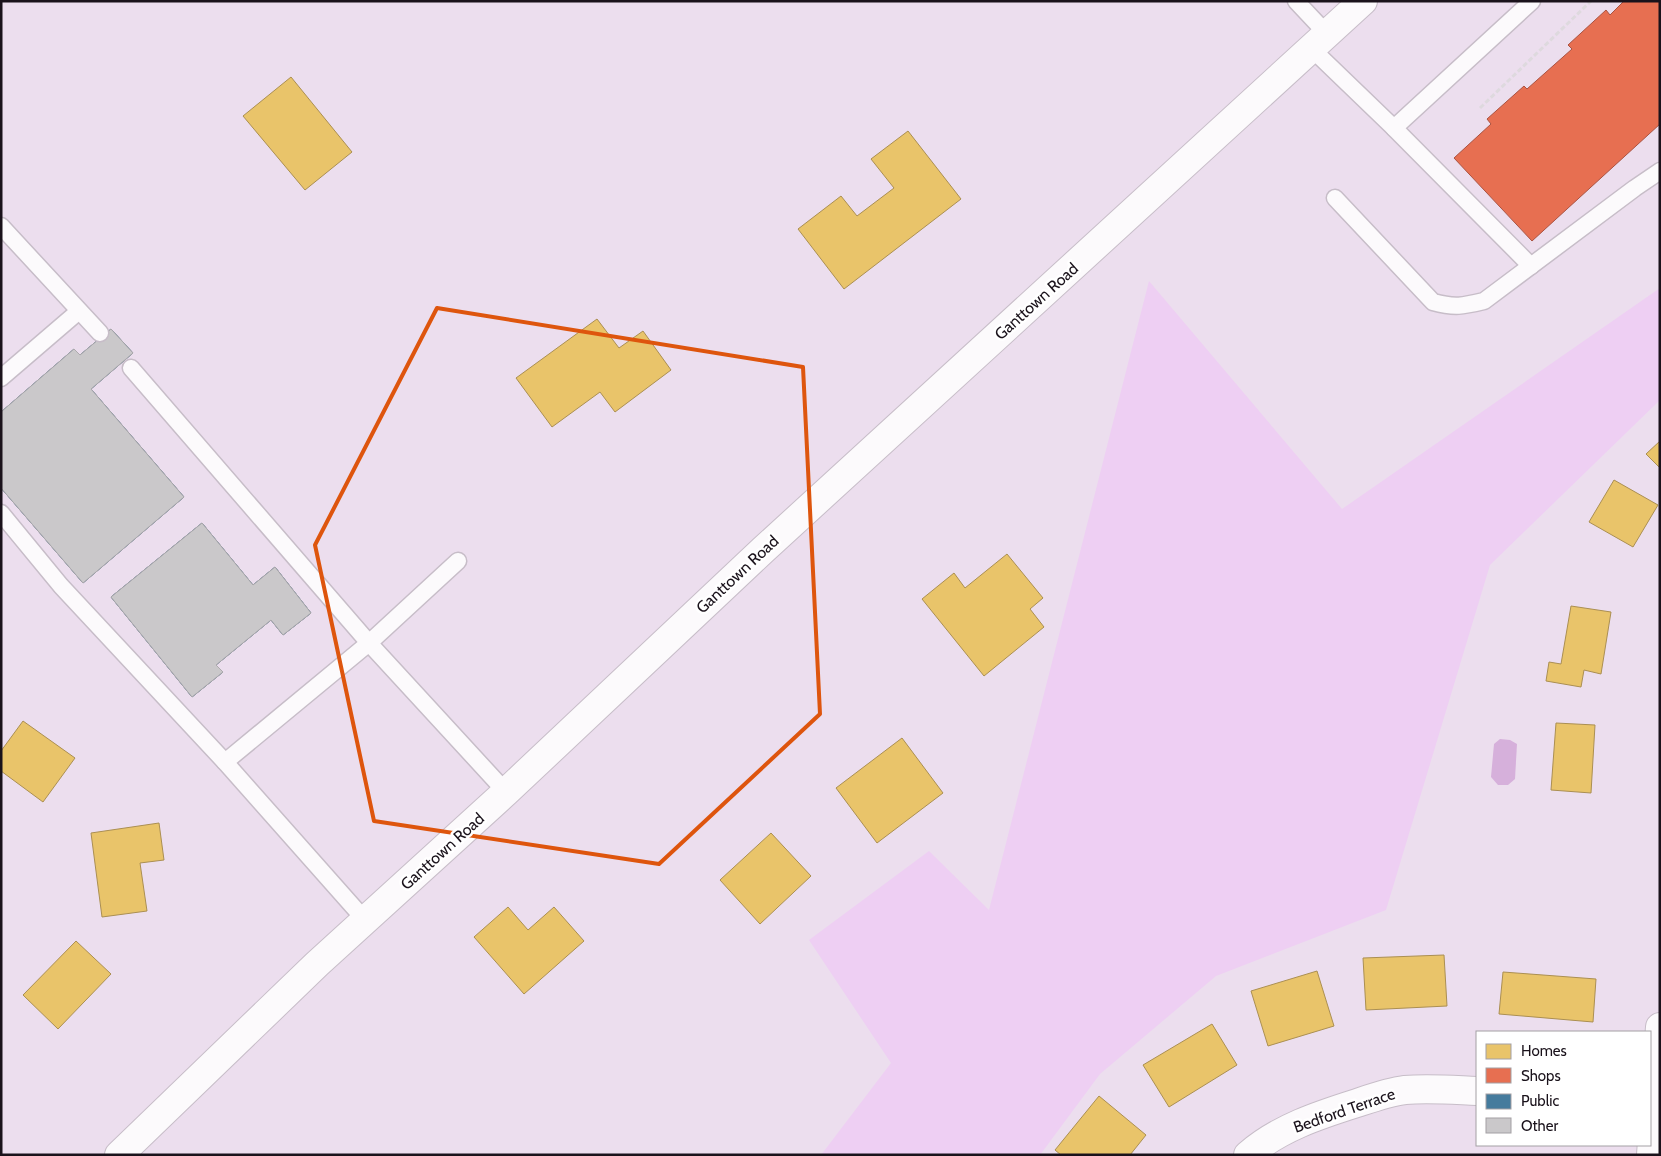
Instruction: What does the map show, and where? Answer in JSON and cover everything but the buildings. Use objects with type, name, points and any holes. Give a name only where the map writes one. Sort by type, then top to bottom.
[{"type":"street","name":"Ganttown Road","points":[[119,1155],[317,964],[506,792],[763,550],[1363,1]]},
{"type":"street","points":[[1651,1155],[1652,1103],[1660,1027]]},
{"type":"street","name":"Bedford Terrace","points":[[1248,1155],[1258,1146],[1289,1128],[1376,1096],[1404,1090],[1476,1091]]},
{"type":"lane","points":[[1296,1],[1320,41],[1394,128],[1530,266]]},
{"type":"lane","points":[[1394,128],[1532,1]]},
{"type":"lane","points":[[1335,198],[1433,302],[1450,307],[1465,306],[1484,300],[1634,188],[1660,171]]},
{"type":"lane","points":[[1,226],[100,333]]},
{"type":"lane","points":[[1,378],[79,310]]},
{"type":"lane","points":[[131,368],[369,643],[506,792]]},
{"type":"lane","points":[[1,513],[61,586],[225,762],[365,920]]},
{"type":"lane","points":[[225,762],[369,643],[458,561]]},
{"type":"path","points":[[1480,108],[1592,1]]},
{"type":"highlighted area","points":[[437,308],[803,367],[820,714],[659,864],[374,821],[315,545]]},
{"type":"shaded area","points":[[1149,281],[1342,509],[1660,288],[1660,400],[1490,565],[1386,910],[1216,976],[1100,1074],[1040,1155],[821,1155],[891,1063],[809,940],[929,851],[989,910]]},
{"type":"shaded area","points":[[1500,739],[1510,740],[1517,744],[1515,779],[1508,785],[1498,785],[1491,777],[1494,744]]}]
